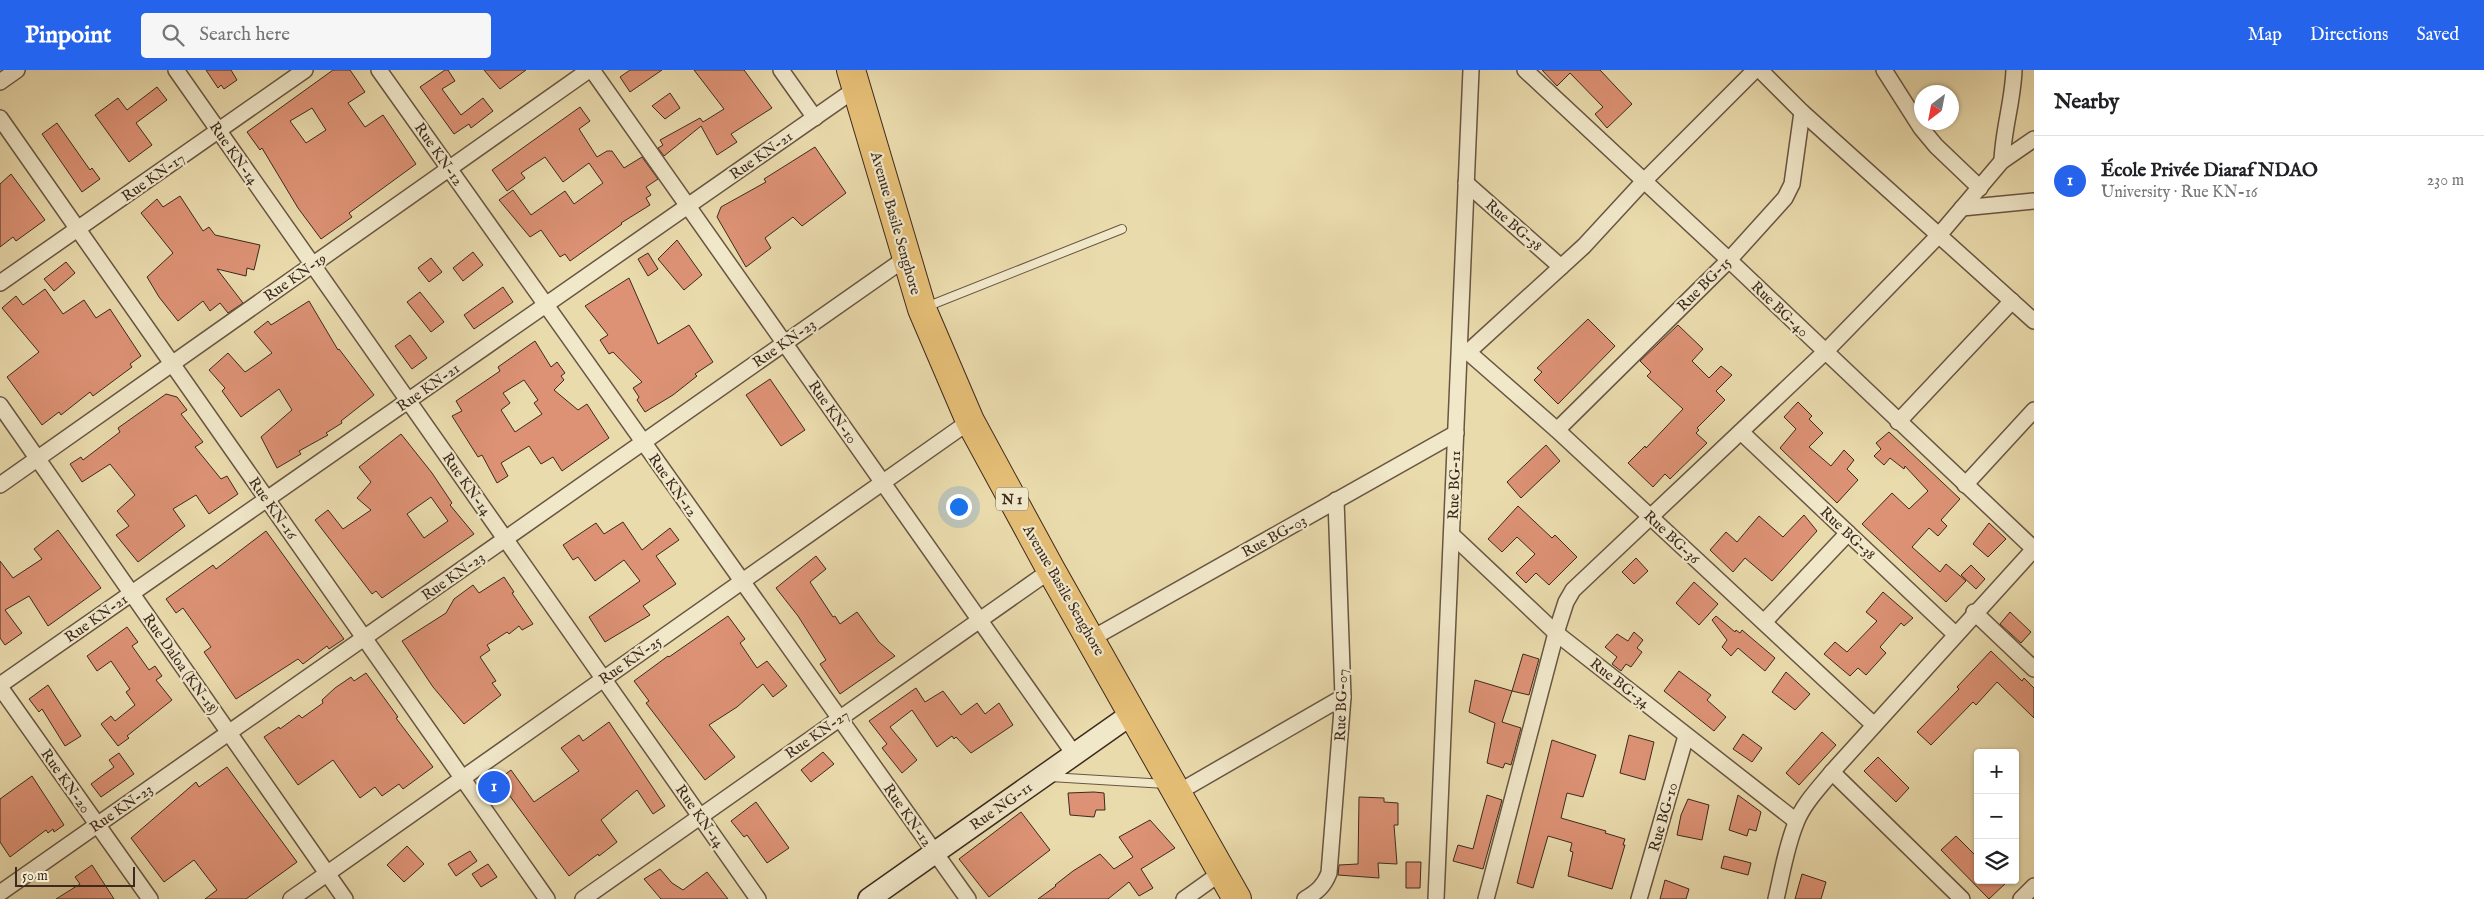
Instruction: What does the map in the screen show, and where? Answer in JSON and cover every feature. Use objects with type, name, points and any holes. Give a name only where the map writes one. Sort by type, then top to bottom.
[{"type":"highway","name":"Avenue Basile Senghore","points":[[854,79],[922,309],[970,421],[1051,570],[1237,899]]},
{"type":"street","points":[[0,82],[17,70]]},
{"type":"street","name":"Rue KN-14","points":[[176,70],[758,899]]},
{"type":"street","name":"Rue KN-17","points":[[0,283],[305,70]]},
{"type":"street","name":"Rue KN-12","points":[[379,70],[968,899]]},
{"type":"street","name":"Rue KN-19","points":[[0,485],[590,70]]},
{"type":"street","name":"Rue KN-10","points":[[590,70],[1074,754]]},
{"type":"street","points":[[781,70],[814,118]]},
{"type":"street","name":"Rue BG-11","points":[[1436,899],[1456,433],[1464,351],[1466,183],[1471,70]]},
{"type":"street","name":"Rue BG-40","points":[[1525,70],[2034,549]]},
{"type":"street","points":[[1464,351],[1561,267],[1755,70]]},
{"type":"street","points":[[1760,70],[1802,112],[1940,234],[2034,321]]},
{"type":"street","points":[[1884,70],[1926,134],[1947,158],[1980,188]]},
{"type":"street","points":[[2002,161],[2003,142],[2013,90],[2014,70]]},
{"type":"street","name":"Rue KN-21","points":[[0,686],[814,118],[854,79]]},
{"type":"street","name":"Rue BG-15","points":[[1557,430],[1729,260],[1785,198],[1792,184],[1802,112]]},
{"type":"street","name":"Rue KN-16","points":[[0,118],[547,899]]},
{"type":"street","points":[[1486,899],[1556,632],[1566,602],[1574,590],[1825,352],[1940,234],[2002,161],[2034,139]]},
{"type":"street","name":"Rue BG-38","points":[[1466,183],[1561,267]]},
{"type":"street","points":[[1962,208],[2034,201]]},
{"type":"street","name":"Rue KN-23","points":[[0,894],[906,258]]},
{"type":"street","points":[[1898,422],[2012,301]]},
{"type":"street","name":"Rue BG-36","points":[[1464,351],[1557,430],[1874,725]]},
{"type":"street","name":"Rue Daloa (KN-18)","points":[[0,405],[345,899]]},
{"type":"street","points":[[1965,485],[2034,410]]},
{"type":"street","name":"Rue KN-25","points":[[291,899],[970,421]]},
{"type":"street","name":"Rue BG-38","points":[[1741,432],[1955,634]]},
{"type":"street","name":"Rue BG-03","points":[[1091,639],[1456,433]]},
{"type":"street","name":"Rue BG-07","points":[[1305,899],[1317,892],[1329,873],[1343,697],[1336,500]]},
{"type":"street","points":[[1764,622],[1848,533]]},
{"type":"street","name":"Rue BG-34","points":[[1452,535],[1556,632],[1796,821]]},
{"type":"street","points":[[1776,899],[1796,821],[1832,772],[1974,612],[2034,549]]},
{"type":"street","name":"Rue KN-27","points":[[583,899],[1051,570]]},
{"type":"street","points":[[1974,612],[2034,668]]},
{"type":"street","name":"Rue KN-20","points":[[0,686],[150,899]]},
{"type":"street","points":[[1175,789],[1343,697]]},
{"type":"street","name":"Rue NG-11","points":[[869,899],[1133,713]]},
{"type":"street","name":"Rue BG-10","points":[[1639,899],[1686,736]]},
{"type":"street","points":[[1832,772],[1962,899]]},
{"type":"street","points":[[1184,899],[1222,872]]},
{"type":"street","points":[[2021,899],[2034,886]]},
{"type":"lane","points":[[922,309],[1122,229]]},
{"type":"lane","points":[[1042,777],[1175,789]]},
{"type":"building","points":[[206,70],[231,70],[237,80],[224,89],[221,85],[218,88]]},
{"type":"building","points":[[333,70],[350,70],[365,92],[348,103],[365,127],[383,115],[416,164],[349,213],[352,217],[321,239],[298,208],[262,148],[260,150],[247,132]],"holes":[[[312,108],[326,130],[306,143],[290,121]]]},
{"type":"building","points":[[445,70],[448,70],[455,81],[442,89],[461,115],[483,98],[493,111],[471,128],[469,124],[454,134],[420,87]]},
{"type":"building","points":[[484,70],[526,70],[500,89]]},
{"type":"building","points":[[630,70],[662,70],[630,92],[620,77]]},
{"type":"building","points":[[694,70],[744,70],[772,108],[731,134],[737,142],[717,155],[701,126],[664,156],[658,148],[663,145],[660,140],[700,118],[703,122],[724,109]]},
{"type":"building","points":[[1542,70],[1600,70],[1632,104],[1607,128],[1595,114],[1603,107],[1570,73],[1557,86]]},
{"type":"building","points":[[157,87],[167,100],[136,123],[152,145],[129,162],[95,115],[118,98],[127,110]]},
{"type":"building","points":[[670,93],[680,108],[665,119],[652,106]]},
{"type":"building","points":[[580,107],[590,121],[579,129],[597,157],[607,151],[612,151],[624,168],[642,157],[658,179],[646,187],[651,195],[646,198],[650,205],[621,223],[570,261],[565,254],[560,257],[541,230],[530,237],[499,200],[513,190],[531,215],[565,191],[574,204],[603,183],[589,163],[563,182],[545,157],[521,173],[525,178],[507,191],[492,170]]},
{"type":"building","points":[[57,123],[90,170],[92,168],[100,179],[82,192],[42,134]]},
{"type":"building","points":[[815,147],[846,193],[802,226],[793,217],[765,238],[771,248],[746,267],[717,217],[721,207],[766,182],[764,179]]},
{"type":"building","points":[[11,174],[45,220],[16,241],[13,237],[0,247],[0,184]]},
{"type":"building","points":[[180,196],[203,231],[209,227],[215,235],[260,245],[254,270],[247,268],[246,276],[217,269],[243,303],[228,313],[220,303],[210,311],[203,301],[178,321],[159,297],[147,277],[173,253],[141,213],[157,199],[163,207]]},
{"type":"building","points":[[677,240],[702,275],[684,290],[658,259]]},
{"type":"building","points":[[473,252],[483,265],[463,281],[453,268]]},
{"type":"building","points":[[648,253],[658,269],[648,276],[638,259]]},
{"type":"building","points":[[431,258],[442,272],[429,282],[418,268]]},
{"type":"building","points":[[66,262],[75,273],[54,291],[44,279]]},
{"type":"building","points":[[629,278],[658,344],[689,325],[713,362],[695,374],[697,376],[673,395],[645,412],[637,400],[639,397],[633,388],[642,382],[613,352],[609,354],[600,340],[608,335],[585,306]]},
{"type":"building","points":[[503,287],[513,302],[474,329],[464,315]]},
{"type":"building","points":[[45,289],[63,314],[84,300],[96,318],[110,309],[141,356],[130,364],[132,367],[93,396],[90,392],[61,415],[59,412],[42,425],[7,377],[39,352],[2,308],[16,296],[23,305]]},
{"type":"building","points":[[420,292],[444,322],[431,332],[407,302]]},
{"type":"building","points":[[309,301],[338,350],[374,395],[341,421],[342,423],[326,433],[328,435],[299,451],[301,454],[277,468],[261,437],[292,410],[279,389],[241,417],[222,391],[225,388],[209,370],[228,353],[245,372],[254,366],[272,353],[254,332],[268,321],[271,325]]},
{"type":"building","points":[[1588,319],[1615,346],[1558,404],[1534,380],[1542,372],[1537,368]]},
{"type":"building","points":[[1678,325],[1703,349],[1692,361],[1709,378],[1721,366],[1732,375],[1716,391],[1725,400],[1697,428],[1699,430],[1696,433],[1707,443],[1670,479],[1665,474],[1653,487],[1628,463],[1645,446],[1646,448],[1683,409],[1647,376],[1651,372],[1640,361]]},
{"type":"building","points":[[410,335],[427,358],[412,369],[395,346]]},
{"type":"building","points":[[535,341],[551,367],[557,362],[565,373],[561,376],[564,380],[554,390],[578,410],[587,404],[609,438],[562,471],[553,457],[541,464],[529,446],[501,463],[508,476],[497,483],[482,455],[478,457],[452,416],[462,411],[456,401],[500,371],[498,367]],"holes":[[[524,380],[538,400],[534,403],[542,414],[515,432],[501,410],[510,403],[503,393]]]},
{"type":"building","points":[[770,379],[805,430],[781,446],[746,395]]},
{"type":"building","points":[[166,394],[177,397],[187,410],[181,414],[203,442],[195,447],[221,479],[227,476],[238,494],[209,514],[196,495],[173,509],[185,526],[138,562],[116,535],[129,526],[117,511],[135,495],[110,464],[82,482],[70,464],[81,457],[83,460],[120,432],[118,428]]},
{"type":"building","points":[[1798,402],[1812,416],[1809,419],[1823,433],[1809,447],[1831,466],[1844,450],[1854,460],[1847,469],[1858,480],[1837,503],[1780,448],[1796,429],[1784,417]]},
{"type":"building","points":[[1889,432],[1960,499],[1941,520],[1947,526],[1938,536],[1929,528],[1912,547],[1940,572],[1946,564],[1966,581],[1946,602],[1862,524],[1892,493],[1909,509],[1928,491],[1905,466],[1904,469],[1890,458],[1884,465],[1874,456],[1881,449],[1876,443]]},
{"type":"building","points":[[401,434],[432,473],[452,503],[450,505],[474,534],[382,598],[376,591],[372,594],[315,520],[328,510],[343,529],[371,510],[357,498],[371,482],[359,467]],"holes":[[[431,497],[448,521],[424,538],[407,514]]]},
{"type":"building","points":[[1546,445],[1560,461],[1521,498],[1507,482]]},
{"type":"building","points":[[1518,506],[1552,538],[1555,535],[1577,557],[1549,585],[1536,573],[1526,583],[1516,573],[1535,554],[1517,537],[1502,552],[1488,539]]},
{"type":"building","points":[[1804,515],[1817,531],[1772,581],[1745,558],[1733,572],[1710,550],[1726,532],[1737,542],[1759,516],[1783,537]]},
{"type":"building","points":[[623,522],[642,550],[670,528],[679,540],[656,556],[676,584],[643,606],[650,615],[605,642],[589,617],[640,581],[624,560],[595,581],[578,557],[573,560],[563,545],[596,523],[604,534]]},
{"type":"building","points":[[1989,523],[2006,539],[1988,557],[1973,544]]},
{"type":"building","points":[[58,530],[101,588],[48,626],[29,596],[5,610],[22,633],[5,645],[0,638],[0,561],[13,578],[42,559],[34,549]]},
{"type":"building","points":[[266,531],[344,639],[329,649],[327,646],[303,664],[298,659],[236,699],[204,652],[211,647],[183,608],[176,613],[166,599],[213,565],[216,569]]},
{"type":"building","points":[[816,556],[826,569],[810,582],[833,617],[835,616],[840,624],[857,612],[879,642],[895,656],[840,694],[820,664],[826,660],[798,616],[776,588]]},
{"type":"building","points":[[1636,558],[1648,571],[1634,584],[1622,572]]},
{"type":"building","points":[[1971,565],[1985,579],[1976,589],[1961,575]]},
{"type":"building","points":[[504,577],[514,592],[512,593],[533,624],[522,630],[519,626],[509,634],[507,632],[487,645],[490,650],[480,657],[496,681],[492,683],[501,695],[464,724],[433,687],[402,641],[446,613],[454,599],[473,585],[479,593]]},
{"type":"building","points":[[1694,582],[1718,604],[1699,625],[1676,603]]},
{"type":"building","points":[[1883,592],[1913,618],[1904,626],[1901,623],[1880,647],[1886,653],[1866,675],[1858,668],[1850,676],[1824,654],[1835,642],[1847,652],[1877,621],[1866,612]]},
{"type":"building","points":[[2010,612],[2031,632],[2021,643],[2000,624]]},
{"type":"building","points":[[728,616],[745,639],[740,643],[757,668],[767,661],[787,686],[773,697],[763,684],[737,707],[709,725],[735,757],[705,780],[646,703],[649,701],[634,681]]},
{"type":"building","points":[[1716,616],[1735,632],[1736,630],[1740,633],[1742,630],[1775,658],[1765,671],[1738,648],[1731,656],[1722,647],[1727,640],[1712,620]]},
{"type":"building","points":[[127,627],[138,642],[132,646],[149,670],[155,666],[162,676],[156,680],[172,700],[127,736],[129,738],[118,746],[101,724],[111,716],[115,721],[135,705],[126,692],[130,689],[111,661],[97,671],[87,656]]},
{"type":"building","points":[[1634,632],[1643,640],[1637,648],[1642,652],[1631,667],[1626,664],[1621,671],[1612,664],[1617,657],[1605,647],[1617,634],[1628,641]]},
{"type":"building","points":[[1991,651],[2022,681],[2024,678],[2034,688],[2034,718],[1997,682],[1976,705],[1973,702],[1931,745],[1917,732],[1959,689],[1957,687]]},
{"type":"building","points":[[1523,654],[1539,659],[1529,695],[1512,691]]},
{"type":"building","points":[[1679,671],[1711,695],[1707,700],[1726,717],[1714,731],[1664,691]]},
{"type":"building","points":[[1786,672],[1810,694],[1795,710],[1772,692]]},
{"type":"building","points":[[366,673],[398,717],[396,718],[433,767],[403,789],[399,784],[382,796],[375,787],[360,798],[333,760],[298,785],[264,737],[279,727],[280,729],[299,715],[302,718],[323,703],[322,700],[351,677],[354,681]]},
{"type":"building","points":[[1475,680],[1512,691],[1502,722],[1521,728],[1511,765],[1505,763],[1503,768],[1487,763],[1495,723],[1469,712]]},
{"type":"building","points":[[48,685],[81,736],[65,746],[42,709],[39,712],[29,699]]},
{"type":"building","points":[[916,688],[925,702],[943,691],[961,715],[977,703],[985,714],[999,703],[1013,725],[971,753],[956,737],[954,739],[952,736],[937,747],[912,710],[890,727],[917,760],[902,773],[882,748],[887,744],[869,721]]},
{"type":"building","points":[[609,722],[665,806],[653,814],[637,790],[601,820],[617,842],[569,876],[498,780],[511,770],[534,802],[579,771],[561,748],[579,735],[583,741]]},
{"type":"building","points":[[1822,732],[1836,745],[1799,785],[1786,773]]},
{"type":"building","points":[[1743,734],[1762,748],[1752,762],[1733,749]]},
{"type":"building","points":[[1629,735],[1654,742],[1645,780],[1620,773]]},
{"type":"building","points":[[1552,740],[1596,755],[1583,797],[1567,793],[1561,818],[1606,831],[1605,833],[1625,839],[1623,845],[1625,845],[1612,889],[1568,876],[1573,852],[1570,851],[1572,843],[1548,836],[1533,888],[1517,883]]},
{"type":"building","points":[[823,752],[834,764],[811,782],[801,770]]},
{"type":"building","points":[[119,753],[134,774],[101,797],[91,784],[114,767],[109,760]]},
{"type":"building","points":[[1878,757],[1909,788],[1896,802],[1864,771]]},
{"type":"building","points":[[227,767],[297,862],[246,899],[205,899],[217,890],[194,860],[164,882],[131,838],[196,782],[199,787]]},
{"type":"building","points":[[32,776],[64,825],[54,832],[53,829],[48,833],[46,830],[10,857],[0,842],[0,799]]},
{"type":"building","points":[[1068,793],[1104,793],[1105,810],[1096,810],[1094,817],[1070,815]]},
{"type":"building","points":[[1487,795],[1502,800],[1483,869],[1453,861],[1458,845],[1473,849]]},
{"type":"building","points":[[1738,795],[1761,812],[1756,831],[1749,829],[1747,836],[1729,830]]},
{"type":"building","points":[[1359,797],[1384,798],[1384,802],[1398,803],[1398,825],[1394,825],[1397,864],[1378,863],[1379,878],[1338,875],[1339,865],[1358,864]]},
{"type":"building","points":[[1688,799],[1709,805],[1702,840],[1677,835],[1681,815]]},
{"type":"building","points":[[756,802],[789,848],[767,863],[747,835],[744,837],[731,821]]},
{"type":"building","points":[[1021,812],[1050,850],[989,897],[959,859]]},
{"type":"building","points":[[1150,820],[1175,848],[1141,869],[1153,888],[1139,896],[1129,882],[1108,899],[1038,899],[1073,871],[1100,854],[1114,869],[1133,857],[1119,837]]},
{"type":"building","points":[[1956,836],[1974,854],[1974,884],[1941,850]]},
{"type":"building","points":[[407,846],[424,864],[404,882],[387,865]]},
{"type":"building","points":[[470,851],[477,861],[456,876],[448,864]]},
{"type":"building","points":[[1724,856],[1751,863],[1748,875],[1721,868]]},
{"type":"building","points":[[1406,862],[1421,862],[1420,888],[1406,888]]},
{"type":"building","points":[[488,864],[497,877],[481,887],[472,874]]},
{"type":"building","points":[[92,865],[114,899],[56,899],[80,884],[75,877]]},
{"type":"building","points":[[660,869],[672,883],[683,890],[707,872],[728,899],[661,899],[644,879]]},
{"type":"building","points":[[1802,874],[1826,882],[1821,899],[1795,899]]},
{"type":"building","points":[[1665,880],[1689,889],[1686,899],[1660,899]]},
{"type":"building","points":[[1974,884],[2005,884],[1989,899]]},
{"type":"place","name":"École Privée Diaraf NDAO","points":[[494,787]]}]
